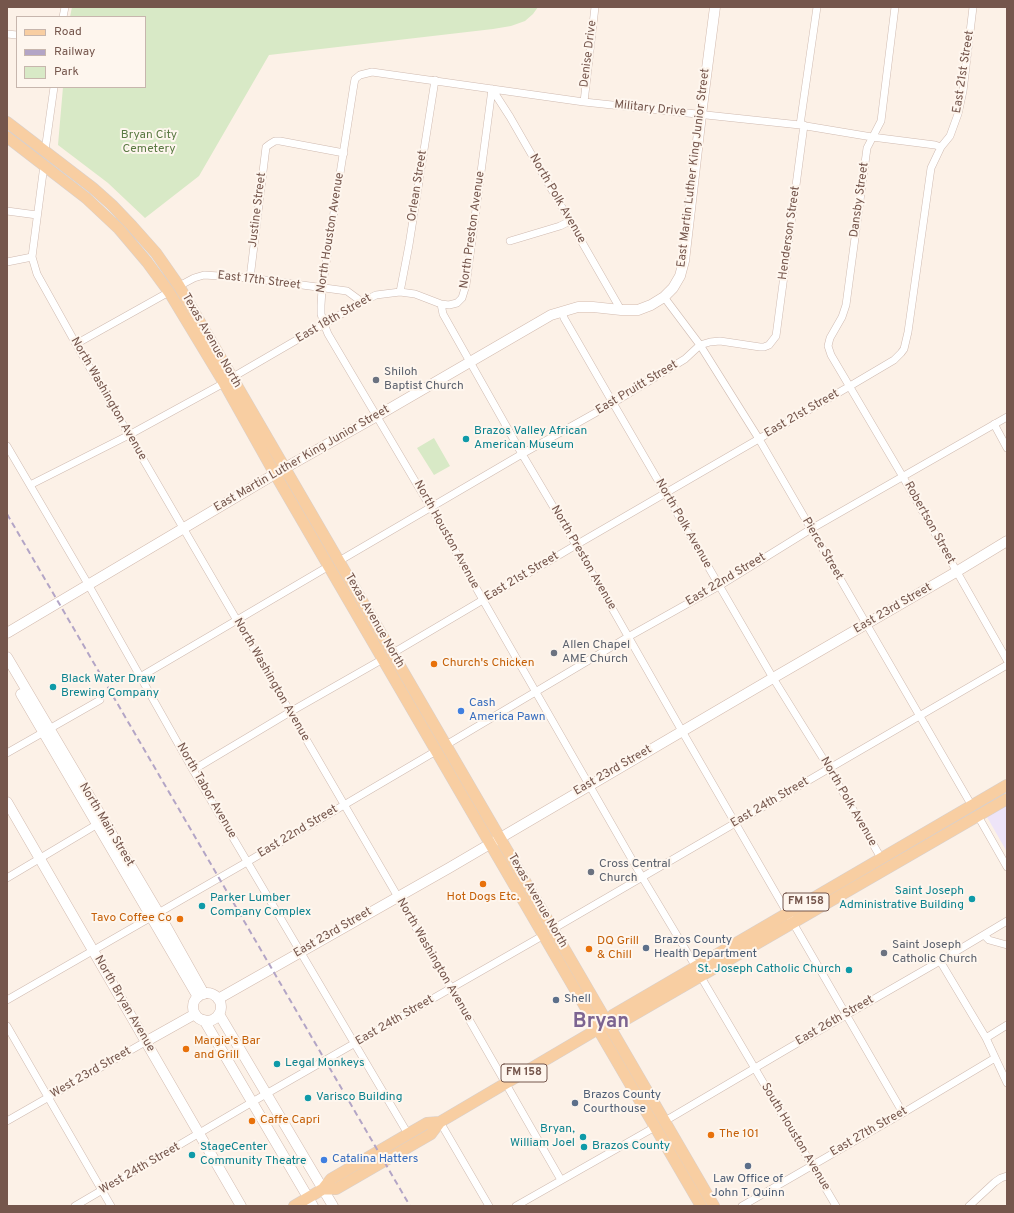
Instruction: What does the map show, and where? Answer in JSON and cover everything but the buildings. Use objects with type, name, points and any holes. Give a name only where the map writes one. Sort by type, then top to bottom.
[{"type":"main road","name":"Texas Avenue North","points":[[7,122],[93,188],[112,205],[156,253],[179,286],[275,474],[393,653],[446,745],[544,935],[665,1121],[714,1206]]},
{"type":"main road","points":[[7,129],[33,150],[39,152],[45,151]]},
{"type":"main road","name":"Texas Avenue North","points":[[7,137],[86,198],[119,229],[147,262],[169,292],[228,380],[285,468],[383,659],[436,751],[554,929],[655,1127],[701,1206]]},
{"type":"main road","points":[[44,165],[52,166],[59,170],[92,195],[122,224],[132,226]]},
{"type":"main road","name":"FM 158","points":[[790,918],[881,858],[1007,785]]},
{"type":"main road","name":"FM 158","points":[[323,1189],[336,1189],[431,1134],[440,1122],[604,1026],[618,1024],[698,972],[790,918],[1007,799]]},
{"type":"main road","name":"FM 158","points":[[294,1206],[310,1202],[331,1179],[427,1123],[440,1122]]},
{"type":"street","name":"Denise Drive","points":[[584,102],[595,7]]},
{"type":"street","name":"East Martin Luther King Junior Street","points":[[7,633],[285,468],[551,315],[578,307],[592,306],[621,310],[638,310],[652,305],[664,297],[673,288],[680,276],[684,261],[700,115],[715,7]]},
{"type":"street","name":"Henderson Street","points":[[773,341],[776,336],[817,7]]},
{"type":"street","name":"Dansby Street","points":[[850,386],[831,354],[828,346],[830,338],[842,317],[846,305],[867,148],[881,121],[895,7]]},
{"type":"street","name":"East 21st Street","points":[[393,653],[850,386],[894,360],[901,354],[904,349],[908,332],[931,168],[941,147],[950,136],[955,125],[964,91],[973,7]]},
{"type":"street","name":"Military Drive","points":[[360,75],[372,72],[584,102],[802,125],[941,147]]},
{"type":"street","name":"North Houston Avenue","points":[[360,75],[355,79],[354,84],[322,289],[320,305],[324,324],[328,334],[431,508],[482,600],[754,1068]]},
{"type":"street","name":"Orlean Street","points":[[400,292],[409,245],[435,80]]},
{"type":"street","points":[[45,151],[54,88]]},
{"type":"street","name":"North Polk Avenue","points":[[492,89],[510,116],[621,310]]},
{"type":"street","name":"North Preston Avenue","points":[[492,89],[464,293],[462,298],[457,302],[449,305],[441,304],[443,314],[522,454],[904,1113]]},
{"type":"street","name":"Justine Street","points":[[250,278],[266,147],[275,141],[280,141],[344,153]]},
{"type":"street","name":"North Washington Avenue","points":[[44,165],[32,257],[36,274],[561,1180]]},
{"type":"street","points":[[7,211],[37,215]]},
{"type":"street","points":[[510,242],[560,226],[570,221]]},
{"type":"street","points":[[7,262],[32,257]]},
{"type":"street","name":"East 17th Street","points":[[179,286],[194,278],[204,275],[250,278],[347,292],[362,302]]},
{"type":"street","points":[[76,344],[169,292]]},
{"type":"street","name":"East 18th Street","points":[[30,485],[129,435],[376,295],[400,292],[415,294],[441,304]]},
{"type":"street","name":"Pierce Street","points":[[664,297],[718,372],[759,439],[972,806]]},
{"type":"street","name":"North Polk Avenue","points":[[562,311],[564,318],[613,404],[719,586],[773,678],[829,768],[881,858]]},
{"type":"street","name":"East Pruitt Street","points":[[140,677],[522,454],[613,404],[685,359],[700,346],[710,342],[720,341],[764,347],[773,341]]},
{"type":"street","name":"Robertson Street","points":[[850,386],[903,476],[1007,660]]},
{"type":"street","name":"East 22nd Street","points":[[446,745],[628,637],[719,586],[811,529],[1007,417]]},
{"type":"street","points":[[994,424],[1007,448]]},
{"type":"street","name":"North Tabor Avenue","points":[[7,446],[88,584],[193,770],[408,1134]]},
{"type":"street","name":"East 23rd Street","points":[[218,999],[495,841],[1007,541]]},
{"type":"street","name":"North Main Street","points":[[7,657],[46,731]]},
{"type":"street","points":[[193,770],[383,659]]},
{"type":"street","name":"East 24th Street","points":[[554,929],[1007,665]]},
{"type":"street","name":"North Main Street","points":[[7,670],[46,731],[201,996]]},
{"type":"street","points":[[7,753],[100,700]]},
{"type":"street","name":"East 22nd Street","points":[[7,1000],[94,951],[436,751]]},
{"type":"street","name":"North Bryan Avenue","points":[[7,802],[241,1206]]},
{"type":"street","points":[[978,816],[1007,867]]},
{"type":"street","points":[[7,878],[100,823]]},
{"type":"street","points":[[1007,921],[984,935],[989,940],[1007,945]]},
{"type":"street","name":"East 24th Street","points":[[266,1094],[544,935]]},
{"type":"street","name":"East 26th Street","points":[[665,1121],[846,1014],[984,935]]},
{"type":"street","points":[[940,961],[986,1038],[1007,1083]]},
{"type":"street","points":[[213,994],[218,999],[221,1007],[219,1014],[212,1020],[200,1019],[195,1014],[194,1005],[201,996],[213,994]]},
{"type":"street","name":"West 23rd Street","points":[[7,1121],[195,1014]]},
{"type":"street","points":[[219,1014],[333,1206]]},
{"type":"street","points":[[204,1020],[310,1202]]},
{"type":"street","points":[[986,1038],[1007,1025]]},
{"type":"street","points":[[7,1026],[111,1206]]},
{"type":"street","name":"East 27th Street","points":[[742,1206],[904,1113],[995,1058]]},
{"type":"street","name":"South Houston Avenue","points":[[754,1068],[836,1206]]},
{"type":"street","name":"West 24th Street","points":[[75,1206],[266,1094]]},
{"type":"street","points":[[440,1122],[489,1206]]},
{"type":"street","points":[[516,1206],[655,1127]]},
{"type":"street","points":[[969,1206],[995,1182],[1007,1175]]},
{"type":"shaded area","points":[[1007,805],[1007,852],[987,817]]},
{"type":"green space","name":"Bryan City Cemetery","points":[[72,7],[538,7],[525,21],[511,26],[269,55],[199,176],[145,218],[108,183],[58,145],[63,88],[146,88],[146,16],[70,16]]},
{"type":"green space","points":[[434,438],[450,466],[434,475],[417,448]]},
{"type":"railway","points":[[7,514],[410,1206]]},
{"type":"place","name":"Shiloh Baptist Church","points":[[376,380]]},
{"type":"place","name":"Brazos Valley African American Museum","points":[[466,439]]},
{"type":"place","name":"Allen Chapel AME Church","points":[[554,653]]},
{"type":"place","name":"Church's Chicken","points":[[434,664]]},
{"type":"place","name":"Black Water Draw Brewing Company","points":[[53,687]]},
{"type":"place","name":"Cash America Pawn","points":[[461,711]]},
{"type":"place","name":"Cross Central Church","points":[[591,872]]},
{"type":"place","name":"Hot Dogs Etc.","points":[[483,884]]},
{"type":"place","name":"Saint Joseph Administrative Building","points":[[972,899]]},
{"type":"place","name":"Parker Lumber Company Complex","points":[[202,906]]},
{"type":"place","name":"Tavo Coffee Co","points":[[180,919]]},
{"type":"place","name":"Brazos County Health Department","points":[[646,948]]},
{"type":"place","name":"DQ Grill & Chill","points":[[589,949]]},
{"type":"place","name":"Saint Joseph Catholic Church","points":[[884,953]]},
{"type":"place","name":"St. Joseph Catholic Church","points":[[849,970]]},
{"type":"place","name":"Shell","points":[[556,1000]]},
{"type":"place","name":"Margie's Bar and Grill","points":[[186,1049]]},
{"type":"place","name":"Legal Monkeys","points":[[277,1064]]},
{"type":"place","name":"Varisco Building","points":[[308,1098]]},
{"type":"place","name":"Brazos County Courthouse","points":[[575,1103]]},
{"type":"place","name":"Caffe Capri","points":[[252,1121]]},
{"type":"place","name":"The 101","points":[[711,1135]]},
{"type":"place","name":"Bryan, William Joel","points":[[583,1137]]},
{"type":"place","name":"Brazos County","points":[[584,1147]]},
{"type":"place","name":"StageCenter Community Theatre","points":[[192,1155]]},
{"type":"place","name":"Catalina Hatters","points":[[324,1160]]},
{"type":"place","name":"Law Office of John T. Quinn","points":[[748,1166]]},
{"type":"district","name":"Bryan","points":[[601,1023]]}]
